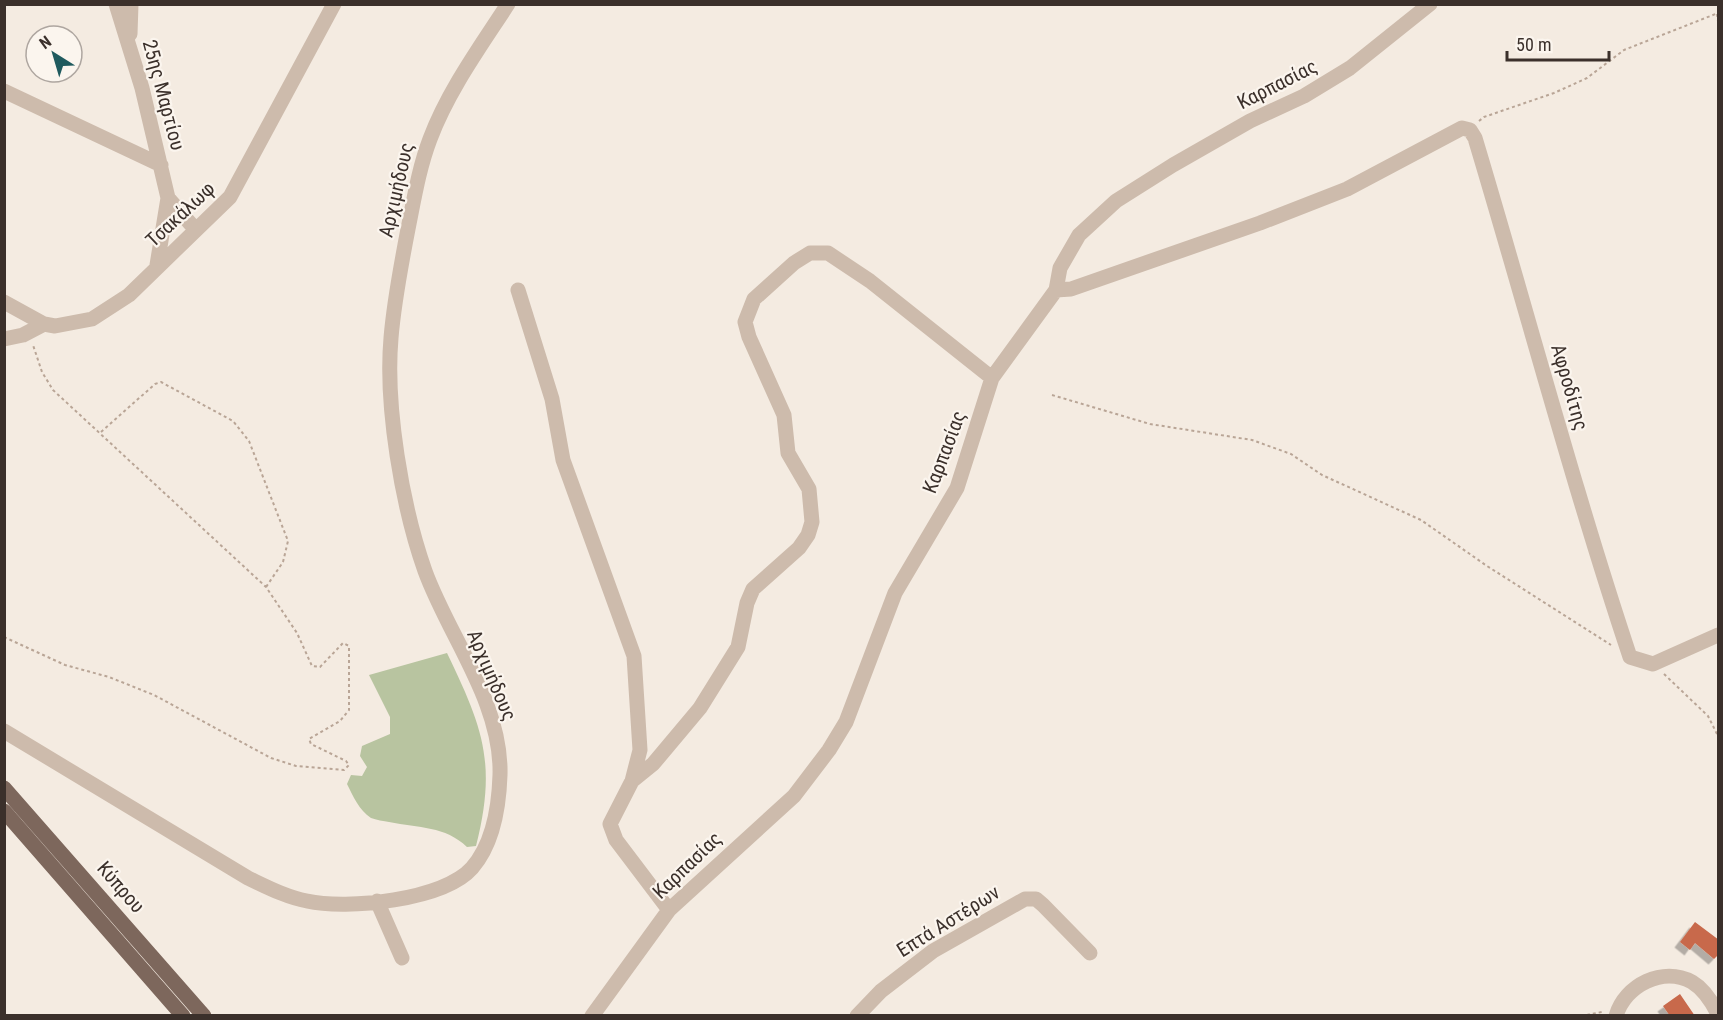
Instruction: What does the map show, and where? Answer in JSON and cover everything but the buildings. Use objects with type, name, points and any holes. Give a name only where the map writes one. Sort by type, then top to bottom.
[{"type":"main road","name":"Κύπρου","points":[[4,788],[181,1006]]},
{"type":"main road","name":"Κύπρου","points":[[4,811],[181,1006],[204,1016]]},
{"type":"street","name":"25ης Μαρτίου","points":[[116,4],[129,43],[168,198],[157,266]]},
{"type":"street","points":[[129,43],[131,4]]},
{"type":"street","name":"Τσακάλωφ","points":[[4,302],[44,324],[56,326],[72,324],[102,314],[129,295],[230,197],[334,4]]},
{"type":"street","name":"Αρχιμήδους","points":[[4,731],[180,838],[277,892],[308,902],[333,904],[417,895],[453,882],[470,871],[482,855],[496,812],[500,774],[489,713],[436,599],[413,530],[392,407],[391,339],[407,232],[430,139],[468,66],[508,4]]},
{"type":"street","name":"Καρπασίας","points":[[592,1016],[669,910],[794,796],[829,750],[846,722],[896,593],[957,488],[992,378],[1056,290],[1060,268],[1074,242],[1091,221],[1116,201],[1240,126],[1304,96],[1350,68],[1430,4]]},
{"type":"street","points":[[4,91],[161,165]]},
{"type":"street","points":[[1056,290],[1071,289],[1271,219],[1347,189],[1462,128],[1470,130]]},
{"type":"street","name":"Αφροδίτης","points":[[1470,130],[1475,138],[1495,205],[1596,554],[1630,657]]},
{"type":"street","name":"25ης Μαρτίου","points":[[168,198],[195,229]]},
{"type":"street","points":[[633,781],[653,764],[699,708],[738,647],[747,603],[753,589],[799,548],[808,535],[812,522],[809,489],[788,453],[784,415],[745,322],[754,299],[794,263],[810,253],[828,253],[870,281],[928,330],[992,378]]},
{"type":"street","points":[[518,290],[552,399],[563,460],[634,656],[640,750],[633,781],[610,824],[610,830],[669,910]]},
{"type":"street","points":[[4,339],[29,332],[44,324]]},
{"type":"street","points":[[1630,657],[1653,664],[1719,635]]},
{"type":"street","name":"Επτά Αστέρων","points":[[857,1016],[881,991],[933,951],[1025,899],[1036,899],[1090,953]]},
{"type":"street","points":[[377,901],[402,958]]},
{"type":"street","points":[[1617,1012],[1625,997],[1637,986],[1651,979],[1668,976],[1683,978],[1697,985],[1719,1014]]},
{"type":"path","points":[[1470,130],[1484,117],[1554,93],[1587,78],[1624,50],[1718,13],[1719,21]]},
{"type":"path","points":[[4,637],[65,664],[154,694],[271,758],[296,766],[344,770],[349,765],[346,761],[311,744],[309,739],[340,721],[349,710],[349,646],[343,644],[337,647],[320,668],[315,668],[297,633],[266,587],[101,432],[52,390],[42,372],[29,332]]},
{"type":"path","points":[[101,432],[155,384],[161,382],[232,421],[249,441],[288,540],[283,562],[266,587]]},
{"type":"path","points":[[1052,395],[1150,424],[1252,440],[1292,454],[1322,475],[1421,520],[1487,566],[1630,657]]},
{"type":"path","points":[[1653,664],[1708,716],[1719,736]]},
{"type":"path","points":[[1581,1016],[1617,1012]]},
{"type":"green space","points":[[447,653],[470,703],[483,746],[486,768],[485,791],[476,846],[467,847],[441,831],[371,818],[360,807],[347,784],[351,775],[362,776],[367,767],[360,756],[362,746],[390,734],[390,717],[369,675]]}]
